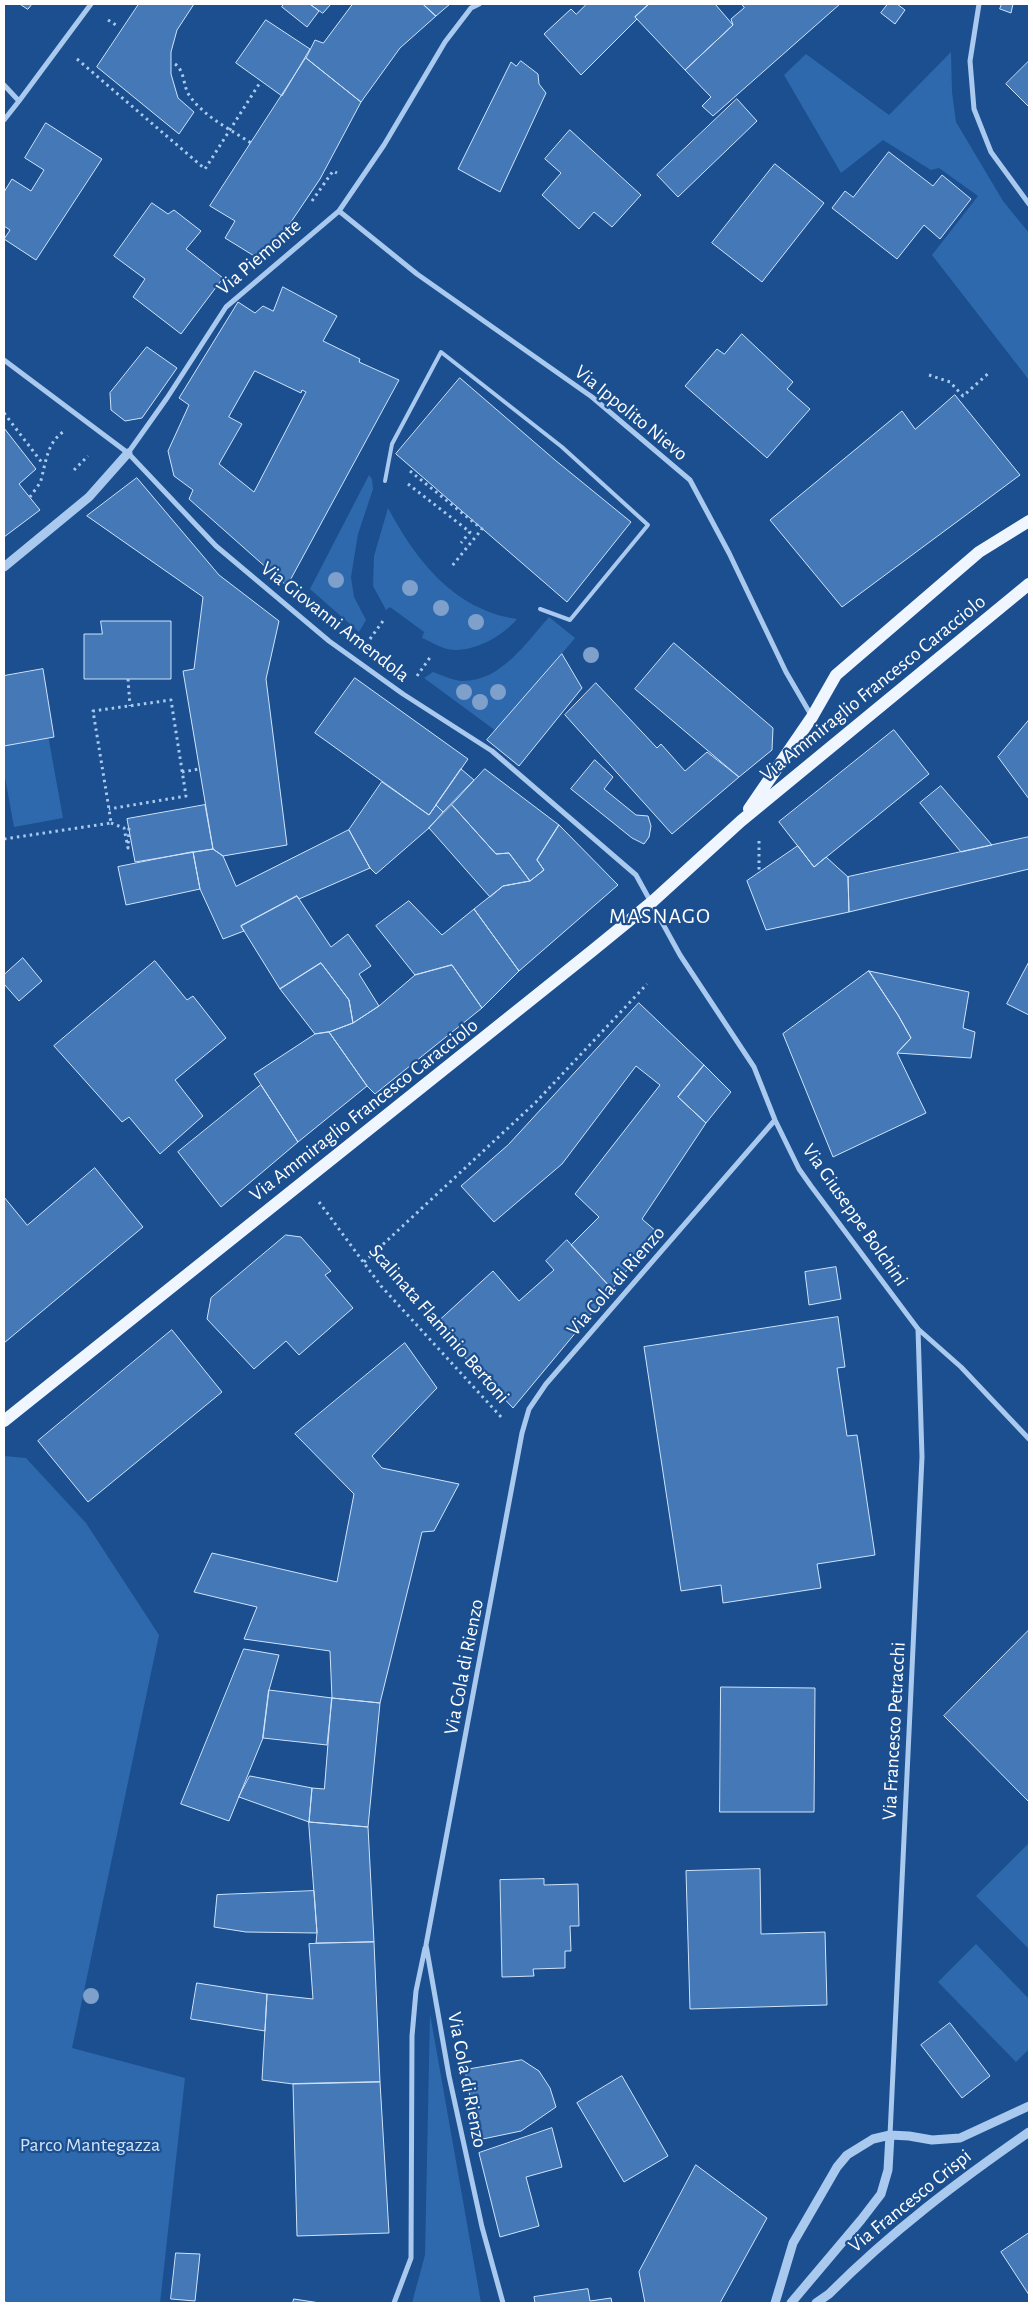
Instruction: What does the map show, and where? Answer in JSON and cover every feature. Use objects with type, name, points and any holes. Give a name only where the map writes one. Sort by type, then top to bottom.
[{"type":"main road","name":"Via Ammiraglio Francesco Caracciolo","points":[[741,821],[812,717],[836,676],[979,552],[1029,521]]},
{"type":"main road","name":"Via Ammiraglio Francesco Caracciolo","points":[[4,1421],[429,1083],[652,902],[741,821],[1029,584]]},
{"type":"street","points":[[4,120],[59,44],[91,4]]},
{"type":"street","name":"Via Piemonte","points":[[4,568],[89,497],[128,453],[167,398],[226,307],[339,211],[384,145],[445,42],[471,8],[479,4]]},
{"type":"street","points":[[979,4],[970,60],[974,109],[991,152],[1029,204]]},
{"type":"street","points":[[4,84],[19,101]]},
{"type":"street","name":"Via Ippolito Nievo","points":[[339,211],[417,274],[592,397],[690,480],[730,553],[786,672],[812,717]]},
{"type":"street","name":"Via Giovanni Amendola","points":[[4,360],[128,453],[216,546],[329,641],[403,694],[492,751],[636,876],[652,902]]},
{"type":"street","name":"Via Giuseppe Bolchini","points":[[652,902],[680,955],[754,1067],[775,1120],[807,1181],[918,1328],[961,1367],[1029,1439]]},
{"type":"street","name":"Via Cola di Rienzo","points":[[503,2303],[482,2228],[449,2076],[426,1945],[522,1433],[529,1409],[546,1384],[775,1120]]},
{"type":"street","name":"Via Francesco Petracchi","points":[[890,2135],[922,1457],[918,1328]]},
{"type":"street","points":[[394,2303],[411,2258],[412,2036],[416,1991],[426,1945]]},
{"type":"street","name":"Via Francesco Crispi","points":[[775,2303],[793,2243],[836,2167],[847,2154],[872,2138],[890,2135],[932,2140],[960,2138],[976,2133],[1029,2106]]},
{"type":"street","name":"Via Francesco Crispi","points":[[816,2303],[829,2294],[917,2213],[1029,2132]]},
{"type":"street","name":"Via Francesco Crispi","points":[[791,2303],[881,2194],[888,2170],[890,2135]]},
{"type":"lane","points":[[385,480],[392,444],[441,352],[562,447],[648,525],[570,620],[540,609]]},
{"type":"path","points":[[59,44],[205,170],[261,81]]},
{"type":"path","points":[[175,64],[180,68],[188,94],[204,112],[251,143]]},
{"type":"path","points":[[929,375],[950,382],[962,396],[990,372]]},
{"type":"path","points":[[4,413],[43,464]]},
{"type":"path","points":[[30,497],[40,482],[43,464],[58,435]]},
{"type":"path","points":[[406,468],[482,529],[452,566]]},
{"type":"path","points":[[407,483],[470,532],[462,543]]},
{"type":"path","points":[[370,639],[383,621]]},
{"type":"path","points":[[418,674],[431,656]]},
{"type":"path","points":[[128,679],[130,706]]},
{"type":"path","points":[[109,809],[186,796],[171,700],[93,711],[111,823]]},
{"type":"path","points":[[182,772],[199,769]]},
{"type":"path","points":[[4,839],[111,823],[124,828],[128,848],[129,826]]},
{"type":"path","points":[[759,840],[759,872]]},
{"type":"path","points":[[364,1262],[536,1102],[647,984]]},
{"type":"path","name":"Scalinata Flaminio Bertoni","points":[[303,1182],[382,1286],[501,1417],[522,1433]]},
{"type":"green space","points":[[951,52],[952,92],[956,122],[1003,201],[1029,233],[1029,380],[932,255],[978,196],[939,168],[931,170],[883,140],[841,173],[784,75],[806,54],[889,115]]},
{"type":"green space","points":[[369,475],[372,479],[373,489],[358,534],[351,577],[354,597],[366,620],[359,632],[310,589]]},
{"type":"green space","points":[[388,508],[411,546],[439,580],[456,594],[474,605],[495,614],[517,619],[511,626],[485,643],[466,649],[447,649],[422,638],[424,632],[390,607],[386,610],[373,586],[374,556]]},
{"type":"green space","points":[[549,617],[575,638],[496,731],[424,678],[433,672],[459,681],[477,679],[489,675],[512,659]]},
{"type":"green space","points":[[38,680],[63,818],[14,827],[4,772],[4,686]]},
{"type":"green space","name":"Parco Mantegazza","points":[[4,1456],[26,1458],[86,1523],[159,1635],[72,2048],[185,2078],[160,2303],[4,2303]]},
{"type":"green space","points":[[1029,1843],[1029,1949],[976,1896]]},
{"type":"green space","points":[[976,1944],[1029,1999],[1029,2049],[1016,2062],[938,1982]]},
{"type":"green space","points":[[430,2014],[481,2303],[412,2303],[425,2255]]},
{"type":"building","points":[[20,4],[32,4],[28,9]]},
{"type":"building","points":[[139,4],[194,4],[177,30],[171,52],[171,74],[178,98],[194,112],[179,134],[97,67]]},
{"type":"building","points":[[284,4],[310,4],[319,11],[307,27],[282,7]]},
{"type":"building","points":[[310,4],[331,4],[323,13]]},
{"type":"building","points":[[353,4],[423,4],[436,16],[400,48],[361,102],[306,58],[315,40],[323,43]]},
{"type":"building","points":[[423,4],[450,4],[436,16]]},
{"type":"building","points":[[587,4],[649,4],[635,17],[637,19],[581,75],[544,34],[571,9],[576,14]]},
{"type":"building","points":[[649,4],[715,4],[733,25],[685,70],[635,17]]},
{"type":"building","points":[[742,4],[840,4],[713,116],[702,106],[711,97],[685,70],[733,25],[731,19],[744,8]]},
{"type":"building","points":[[888,4],[897,4],[905,10],[895,24],[881,13]]},
{"type":"building","points":[[1002,4],[1013,4],[1011,13],[1000,9]]},
{"type":"building","points":[[266,20],[310,49],[282,96],[236,63]]},
{"type":"building","points":[[306,58],[361,102],[320,179],[264,262],[225,238],[235,221],[210,206]]},
{"type":"building","points":[[521,61],[538,74],[539,84],[546,93],[500,192],[458,169],[511,62],[516,66]]},
{"type":"building","points":[[1029,61],[1029,107],[1006,84]]},
{"type":"building","points":[[737,99],[757,121],[678,197],[657,175]]},
{"type":"building","points":[[46,123],[102,159],[36,260],[4,239],[10,230],[4,226],[4,192],[12,179],[31,191],[44,170],[25,158]]},
{"type":"building","points":[[570,130],[641,195],[612,227],[594,212],[579,229],[542,195],[561,173],[545,159]]},
{"type":"building","points":[[889,152],[933,186],[942,175],[971,199],[940,239],[924,225],[897,259],[832,208],[845,191],[853,197]]},
{"type":"building","points":[[775,164],[824,203],[762,282],[712,243]]},
{"type":"building","points":[[152,203],[168,214],[174,210],[201,231],[186,249],[223,278],[181,334],[133,297],[145,279],[114,256]]},
{"type":"building","points":[[283,287],[337,316],[323,341],[360,359],[359,362],[399,380],[287,586],[189,499],[193,490],[174,476],[168,451],[189,405],[179,398],[238,302],[255,313],[263,306],[273,311]],"holes":[[[255,371],[301,393],[302,390],[306,392],[254,492],[219,464],[242,424],[229,417]]]},
{"type":"building","points":[[742,334],[793,382],[787,389],[810,409],[767,458],[685,386],[717,349],[724,354]]},
{"type":"building","points":[[147,347],[177,368],[142,418],[125,421],[111,410],[110,393]]},
{"type":"building","points":[[460,378],[555,460],[631,522],[567,602],[396,454]]},
{"type":"building","points":[[955,395],[1020,475],[842,607],[770,520],[902,411],[915,429]]},
{"type":"building","points":[[4,428],[36,469],[19,484],[40,510],[4,537]]},
{"type":"building","points":[[137,478],[219,575],[279,621],[266,679],[287,845],[223,856],[213,849],[183,671],[194,669],[203,597],[87,516]]},
{"type":"building","points":[[101,621],[171,621],[171,679],[84,679],[84,634],[102,634]]},
{"type":"building","points":[[674,643],[773,728],[772,750],[739,777],[635,689]]},
{"type":"building","points":[[562,654],[582,688],[519,766],[487,740]]},
{"type":"building","points":[[43,669],[54,737],[4,746],[4,676]]},
{"type":"building","points":[[355,678],[468,759],[429,815],[315,733]]},
{"type":"building","points":[[596,683],[657,748],[661,744],[685,771],[707,752],[739,777],[672,834],[565,715]]},
{"type":"building","points":[[1029,720],[1029,799],[998,757]]},
{"type":"building","points":[[894,730],[929,774],[814,867],[779,822]]},
{"type":"building","points":[[595,760],[613,777],[604,789],[636,815],[648,816],[651,826],[649,837],[644,844],[632,838],[571,789]]},
{"type":"building","points":[[461,769],[474,780],[443,812],[436,805]]},
{"type":"building","points":[[485,769],[559,825],[537,860],[544,870],[530,881],[509,853],[496,854],[452,805]]},
{"type":"building","points":[[382,782],[429,815],[436,805],[443,812],[429,828],[376,874],[370,868],[349,830]]},
{"type":"building","points":[[941,786],[992,845],[961,852],[920,803]]},
{"type":"building","points":[[205,805],[213,849],[135,862],[127,819]]},
{"type":"building","points":[[452,805],[496,854],[509,853],[530,881],[503,886],[490,897],[429,828]]},
{"type":"building","points":[[559,825],[618,885],[519,971],[474,909],[503,886],[530,881],[544,870],[537,860]]},
{"type":"building","points":[[349,830],[370,868],[299,899],[297,896],[241,926],[244,931],[223,939],[200,889],[193,852],[213,849],[223,856],[236,886]]},
{"type":"building","points":[[1029,837],[1029,869],[849,912],[848,877]]},
{"type":"building","points":[[798,846],[814,867],[826,857],[848,877],[849,912],[766,930],[747,881]]},
{"type":"building","points":[[193,852],[200,889],[126,905],[118,867]]},
{"type":"building","points":[[297,896],[331,947],[348,934],[371,966],[359,974],[379,1006],[353,1023],[349,1000],[321,963],[280,989],[241,926]]},
{"type":"building","points":[[409,901],[442,935],[474,909],[519,971],[482,1008],[452,965],[415,975],[376,926]]},
{"type":"building","points":[[23,958],[42,981],[19,1001],[4,984],[4,975]]},
{"type":"building","points":[[155,961],[187,1000],[193,996],[226,1038],[175,1080],[203,1116],[160,1154],[129,1117],[122,1122],[54,1046]]},
{"type":"building","points":[[1029,962],[1029,1015],[1007,1004]]},
{"type":"building","points":[[321,963],[349,1000],[353,1023],[329,1032],[315,1034],[280,989]]},
{"type":"building","points":[[452,965],[482,1008],[375,1094],[367,1086],[329,1032],[353,1023],[379,1006],[415,975]]},
{"type":"building","points":[[869,971],[911,1038],[897,1053],[926,1113],[833,1157],[783,1034]]},
{"type":"building","points":[[869,971],[969,992],[963,1028],[975,1032],[971,1058],[897,1053],[911,1038]]},
{"type":"building","points":[[639,1003],[704,1065],[678,1097],[706,1123],[642,1219],[657,1232],[612,1289],[571,1245],[599,1217],[575,1194],[660,1085],[636,1066],[562,1164],[494,1222],[461,1186],[508,1145]]},
{"type":"building","points":[[329,1032],[367,1086],[298,1142],[254,1074],[315,1034]]},
{"type":"building","points":[[704,1065],[731,1092],[706,1123],[678,1097]]},
{"type":"building","points":[[261,1085],[298,1142],[221,1207],[178,1152]]},
{"type":"building","points":[[95,1168],[143,1227],[4,1343],[4,1197],[27,1225]]},
{"type":"building","points":[[286,1235],[301,1237],[331,1271],[325,1275],[353,1308],[299,1355],[286,1341],[254,1369],[207,1319],[211,1298]]},
{"type":"building","points":[[567,1240],[612,1289],[513,1408],[434,1325],[493,1271],[519,1301],[554,1270],[546,1261]]},
{"type":"building","points":[[836,1267],[841,1299],[809,1305],[805,1272]]},
{"type":"building","points":[[838,1317],[845,1367],[837,1368],[847,1436],[857,1435],[875,1555],[817,1564],[821,1588],[723,1603],[721,1585],[681,1591],[644,1347]]},
{"type":"building","points":[[172,1330],[222,1392],[88,1502],[38,1441]]},
{"type":"building","points":[[405,1343],[437,1388],[372,1456],[382,1468],[459,1484],[434,1531],[422,1532],[380,1703],[332,1698],[330,1651],[244,1639],[257,1607],[194,1592],[212,1553],[337,1582],[354,1494],[295,1434]]},
{"type":"building","points":[[1029,1630],[1029,1802],[944,1716]]},
{"type":"building","points":[[244,1649],[279,1655],[269,1690],[263,1738],[229,1821],[181,1804]]},
{"type":"building","points":[[721,1687],[815,1688],[814,1812],[720,1812]]},
{"type":"building","points":[[269,1690],[332,1698],[327,1745],[263,1738]]},
{"type":"building","points":[[332,1698],[380,1703],[368,1827],[309,1822],[312,1788],[324,1789]]},
{"type":"building","points":[[250,1776],[312,1788],[309,1822],[239,1797]]},
{"type":"building","points":[[309,1822],[368,1827],[374,1942],[316,1943],[317,1933]]},
{"type":"building","points":[[760,1869],[761,1934],[825,1932],[827,2005],[690,2009],[686,1871]]},
{"type":"building","points":[[544,1879],[544,1885],[578,1884],[579,1926],[570,1926],[571,1951],[565,1951],[565,1968],[533,1969],[534,1976],[502,1977],[500,1880]]},
{"type":"building","points":[[314,1891],[317,1933],[246,1932],[214,1927],[217,1895]]},
{"type":"building","points":[[374,1942],[380,2082],[293,2084],[262,2080],[267,1994],[313,1999],[309,1944]]},
{"type":"building","points":[[197,1983],[267,1994],[265,2031],[191,2019]]},
{"type":"building","points":[[950,2023],[990,2076],[962,2098],[921,2045]]},
{"type":"building","points":[[522,2060],[539,2071],[550,2088],[556,2107],[521,2131],[478,2140],[465,2070]]},
{"type":"building","points":[[622,2076],[668,2156],[624,2182],[577,2103]]},
{"type":"building","points":[[380,2082],[389,2233],[297,2236],[293,2084]]},
{"type":"building","points":[[552,2128],[562,2167],[526,2177],[539,2226],[500,2237],[479,2153]]},
{"type":"building","points":[[696,2165],[767,2218],[720,2303],[645,2303],[639,2272]]},
{"type":"building","points":[[1029,2233],[1029,2295],[1001,2252]]},
{"type":"building","points":[[176,2253],[200,2254],[195,2301],[171,2299]]},
{"type":"building","points":[[588,2289],[590,2301],[611,2298],[612,2303],[535,2303],[534,2297]]},
{"type":"building","points":[[294,2299],[320,2303],[293,2303]]},
{"type":"district","name":"MASNAGO","points":[[660,916]]}]
